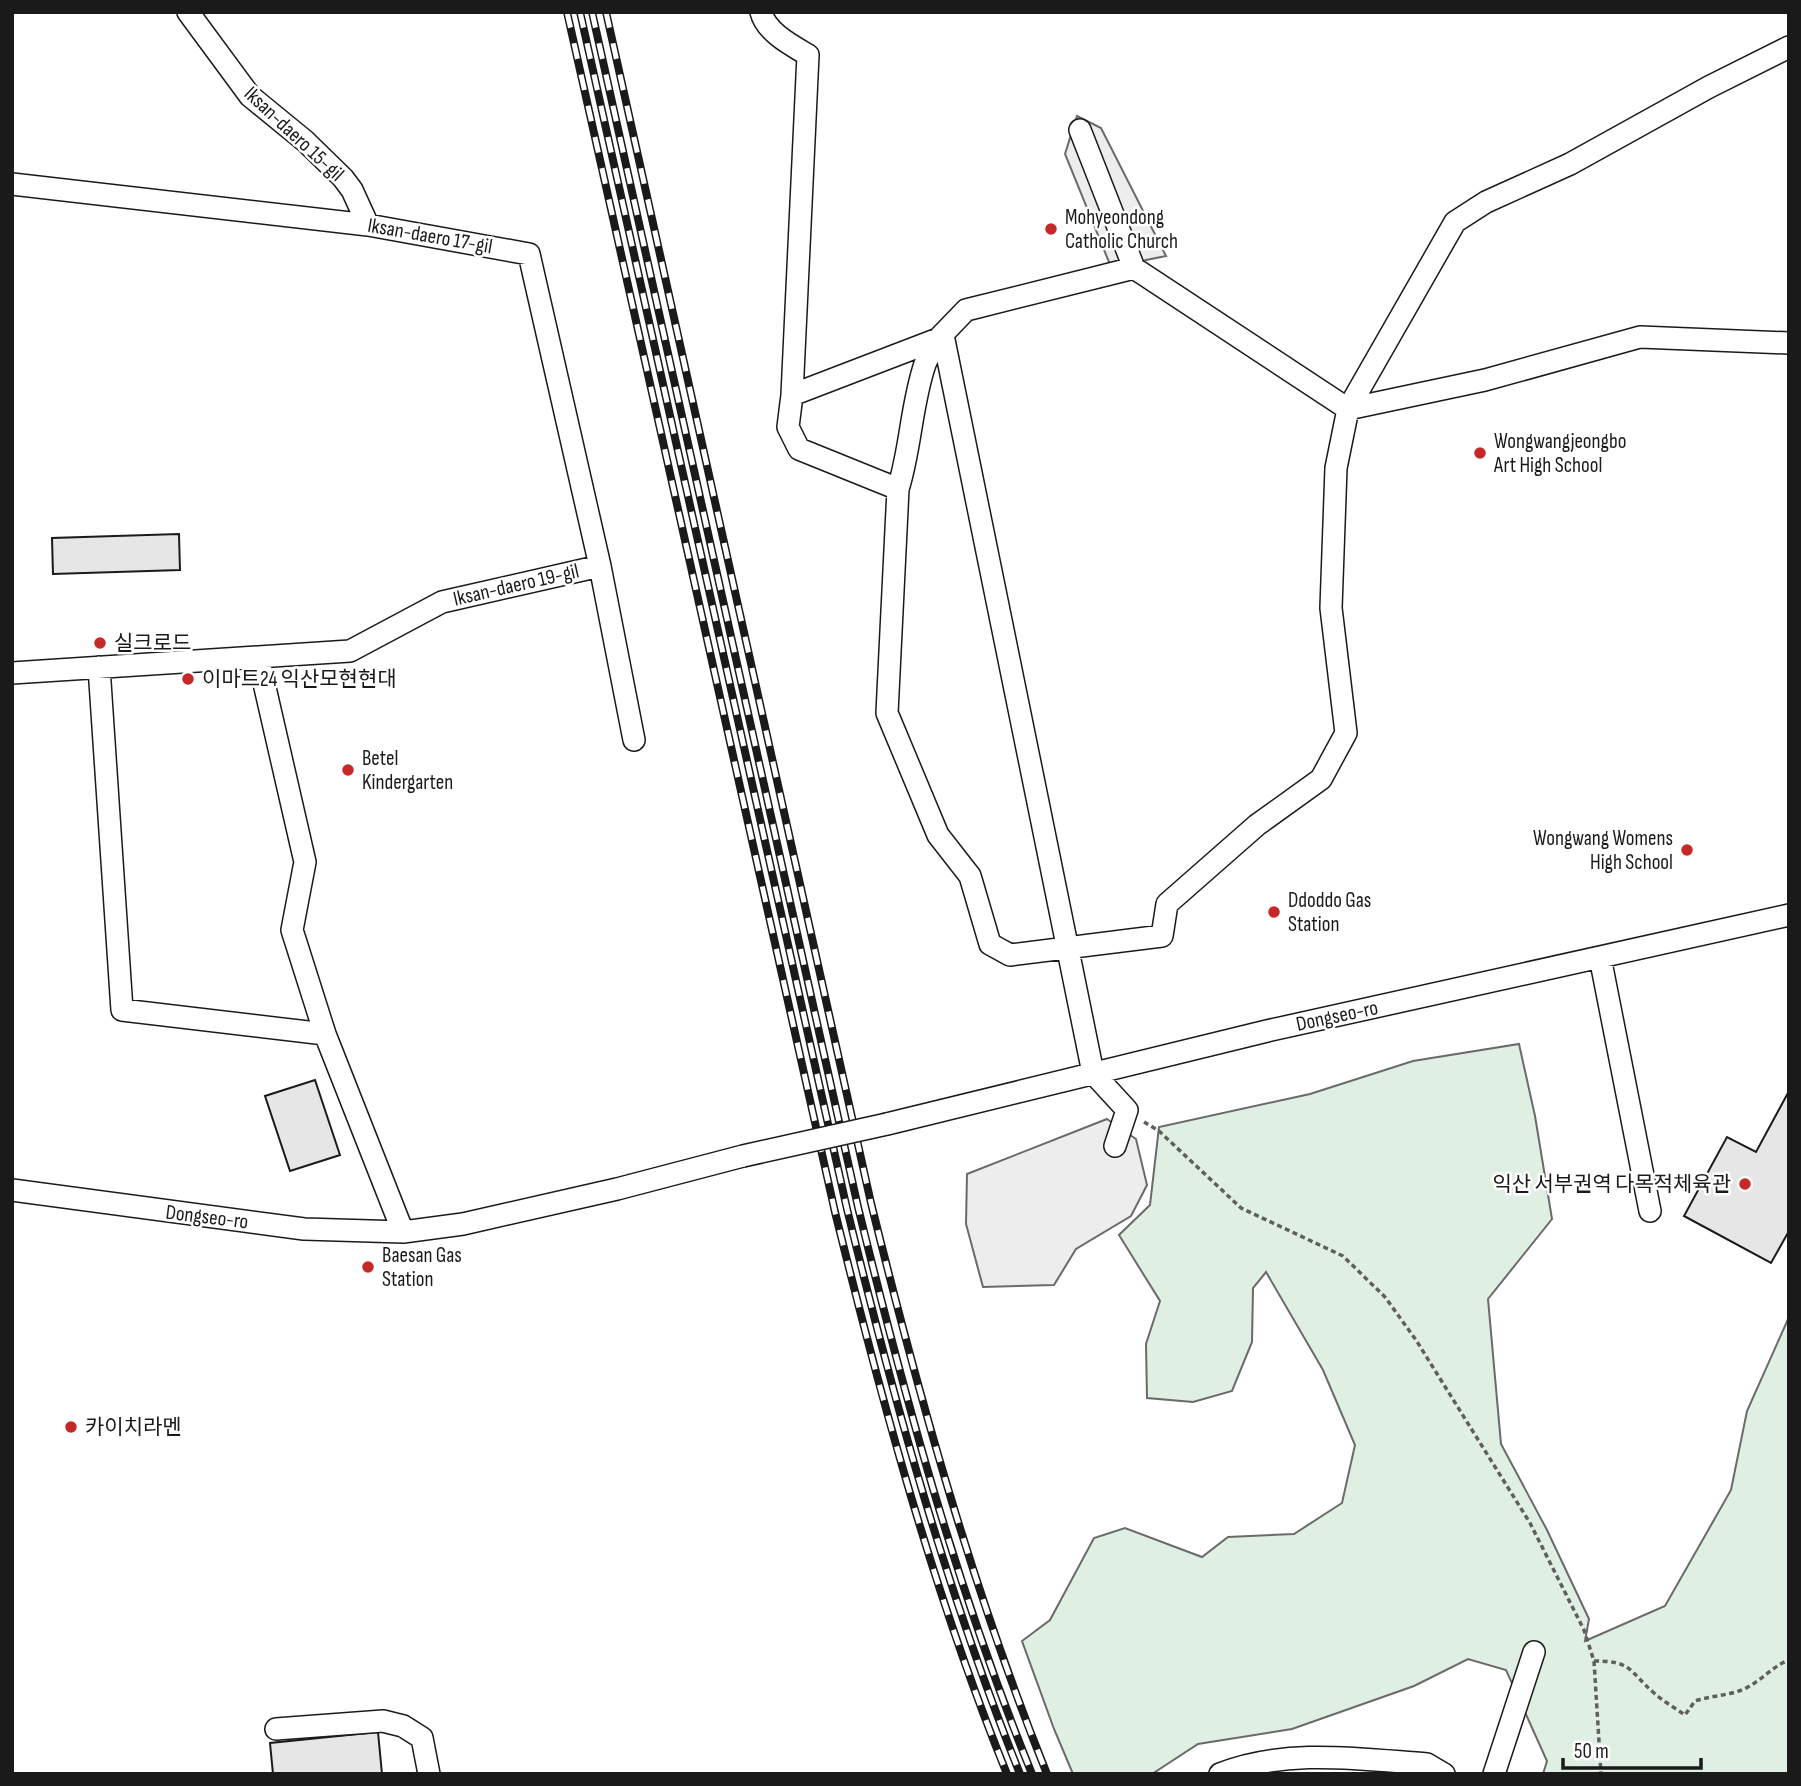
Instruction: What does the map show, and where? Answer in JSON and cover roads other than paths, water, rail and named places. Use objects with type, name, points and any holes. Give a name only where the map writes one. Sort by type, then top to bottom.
[{"type":"street","name":"Iksan-daero 15-gil","points":[[188,12],[250,96],[305,141],[344,178],[369,225]]},
{"type":"street","points":[[761,12],[762,17],[779,37],[808,55],[792,395],[788,427],[799,449],[898,489]]},
{"type":"street","points":[[1133,268],[966,310],[940,337],[926,363],[906,465],[898,489],[887,713],[938,835],[970,876],[990,944],[1010,955],[1162,936],[1167,904],[1257,825],[1321,779],[1346,733],[1331,608],[1336,468],[1348,410],[1455,222],[1486,202],[1570,164],[1709,87],[1789,47]]},
{"type":"street","points":[[1080,130],[1133,268],[1348,410],[1485,380],[1640,337],[1789,343]]},
{"type":"street","name":"Iksan-daero 17-gil","points":[[12,184],[369,225],[529,254],[600,566]]},
{"type":"street","points":[[792,395],[940,337]]},
{"type":"street","points":[[940,337],[1093,1073],[1127,1110],[1115,1146]]},
{"type":"street","name":"Iksan-daero 19-gil","points":[[12,673],[350,651],[442,602],[600,566],[634,740]]},
{"type":"street","points":[[258,657],[305,862],[292,930],[325,1034],[403,1232]]},
{"type":"street","points":[[99,667],[122,1010],[325,1034]]},
{"type":"street","name":"Dongseo-ro","points":[[12,1190],[304,1229],[403,1232],[489,1218],[617,1189],[743,1156],[1093,1073],[1789,915]]},
{"type":"street","points":[[1600,957],[1650,1211]]},
{"type":"street","points":[[12,1181],[38,1195]]},
{"type":"street","points":[[12,1201],[38,1195]]},
{"type":"street","points":[[1494,1774],[1534,1652]]},
{"type":"street","points":[[276,1729],[383,1721],[402,1726],[422,1738],[429,1774]]},
{"type":"street","points":[[1220,1774],[1238,1766],[1310,1756],[1427,1764],[1444,1774]]},
{"type":"railway","points":[[567,12],[835,1212],[871,1354],[932,1566],[1007,1774]]},
{"type":"railway","points":[[580,12],[847,1209],[923,1494],[968,1635],[1020,1774]]},
{"type":"railway","points":[[592,12],[858,1207],[934,1494],[980,1635],[1032,1774]]},
{"type":"railway","points":[[606,12],[871,1203],[949,1492],[995,1634],[1047,1774]]},
{"type":"place","name":"Mohyeondong Catholic Church","points":[[1051,229]]},
{"type":"place","name":"Wongwangjeongbo Art High School","points":[[1480,453]]},
{"type":"place","name":"실크로드","points":[[100,643]]},
{"type":"place","name":"이마트24 익산모현현대","points":[[188,679]]},
{"type":"place","name":"Betel Kindergarten","points":[[348,770]]},
{"type":"place","name":"Wongwang Womens High School","points":[[1687,850]]},
{"type":"place","name":"Ddoddo Gas Station","points":[[1274,912]]},
{"type":"place","name":"익산 서부권역 다목적체육관","points":[[1745,1184]]},
{"type":"place","name":"Baesan Gas Station","points":[[368,1267]]},
{"type":"place","name":"카이치라멘","points":[[71,1427]]}]
